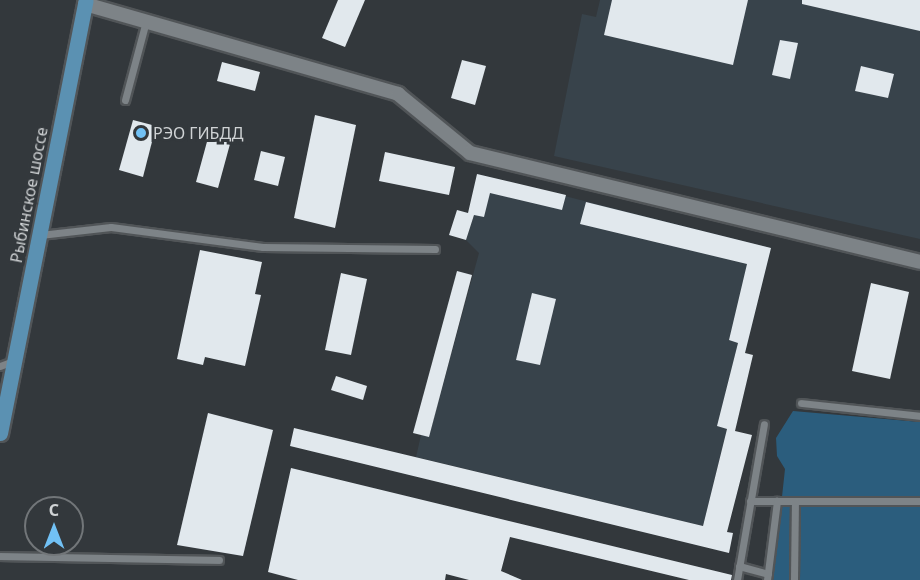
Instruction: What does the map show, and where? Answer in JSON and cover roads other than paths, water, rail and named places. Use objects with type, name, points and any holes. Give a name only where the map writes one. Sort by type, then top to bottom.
[{"type":"main road","name":"Рыбинское шоссе","points":[[0,433],[86,2]]},
{"type":"street","points":[[86,2],[398,94],[470,153],[920,262]]},
{"type":"lane","points":[[125,100],[146,21]]},
{"type":"lane","points":[[40,235],[111,227],[263,247],[435,249]]},
{"type":"lane","points":[[0,366],[15,360]]},
{"type":"lane","points":[[801,403],[920,416]]},
{"type":"lane","points":[[737,580],[764,424]]},
{"type":"lane","points":[[750,501],[920,501]]},
{"type":"lane","points":[[739,566],[767,577],[777,501]]},
{"type":"lane","points":[[794,580],[795,501]]},
{"type":"lane","points":[[0,556],[219,560]]},
{"type":"place","name":"РЭО ГИБДД","points":[[141,133]]}]
